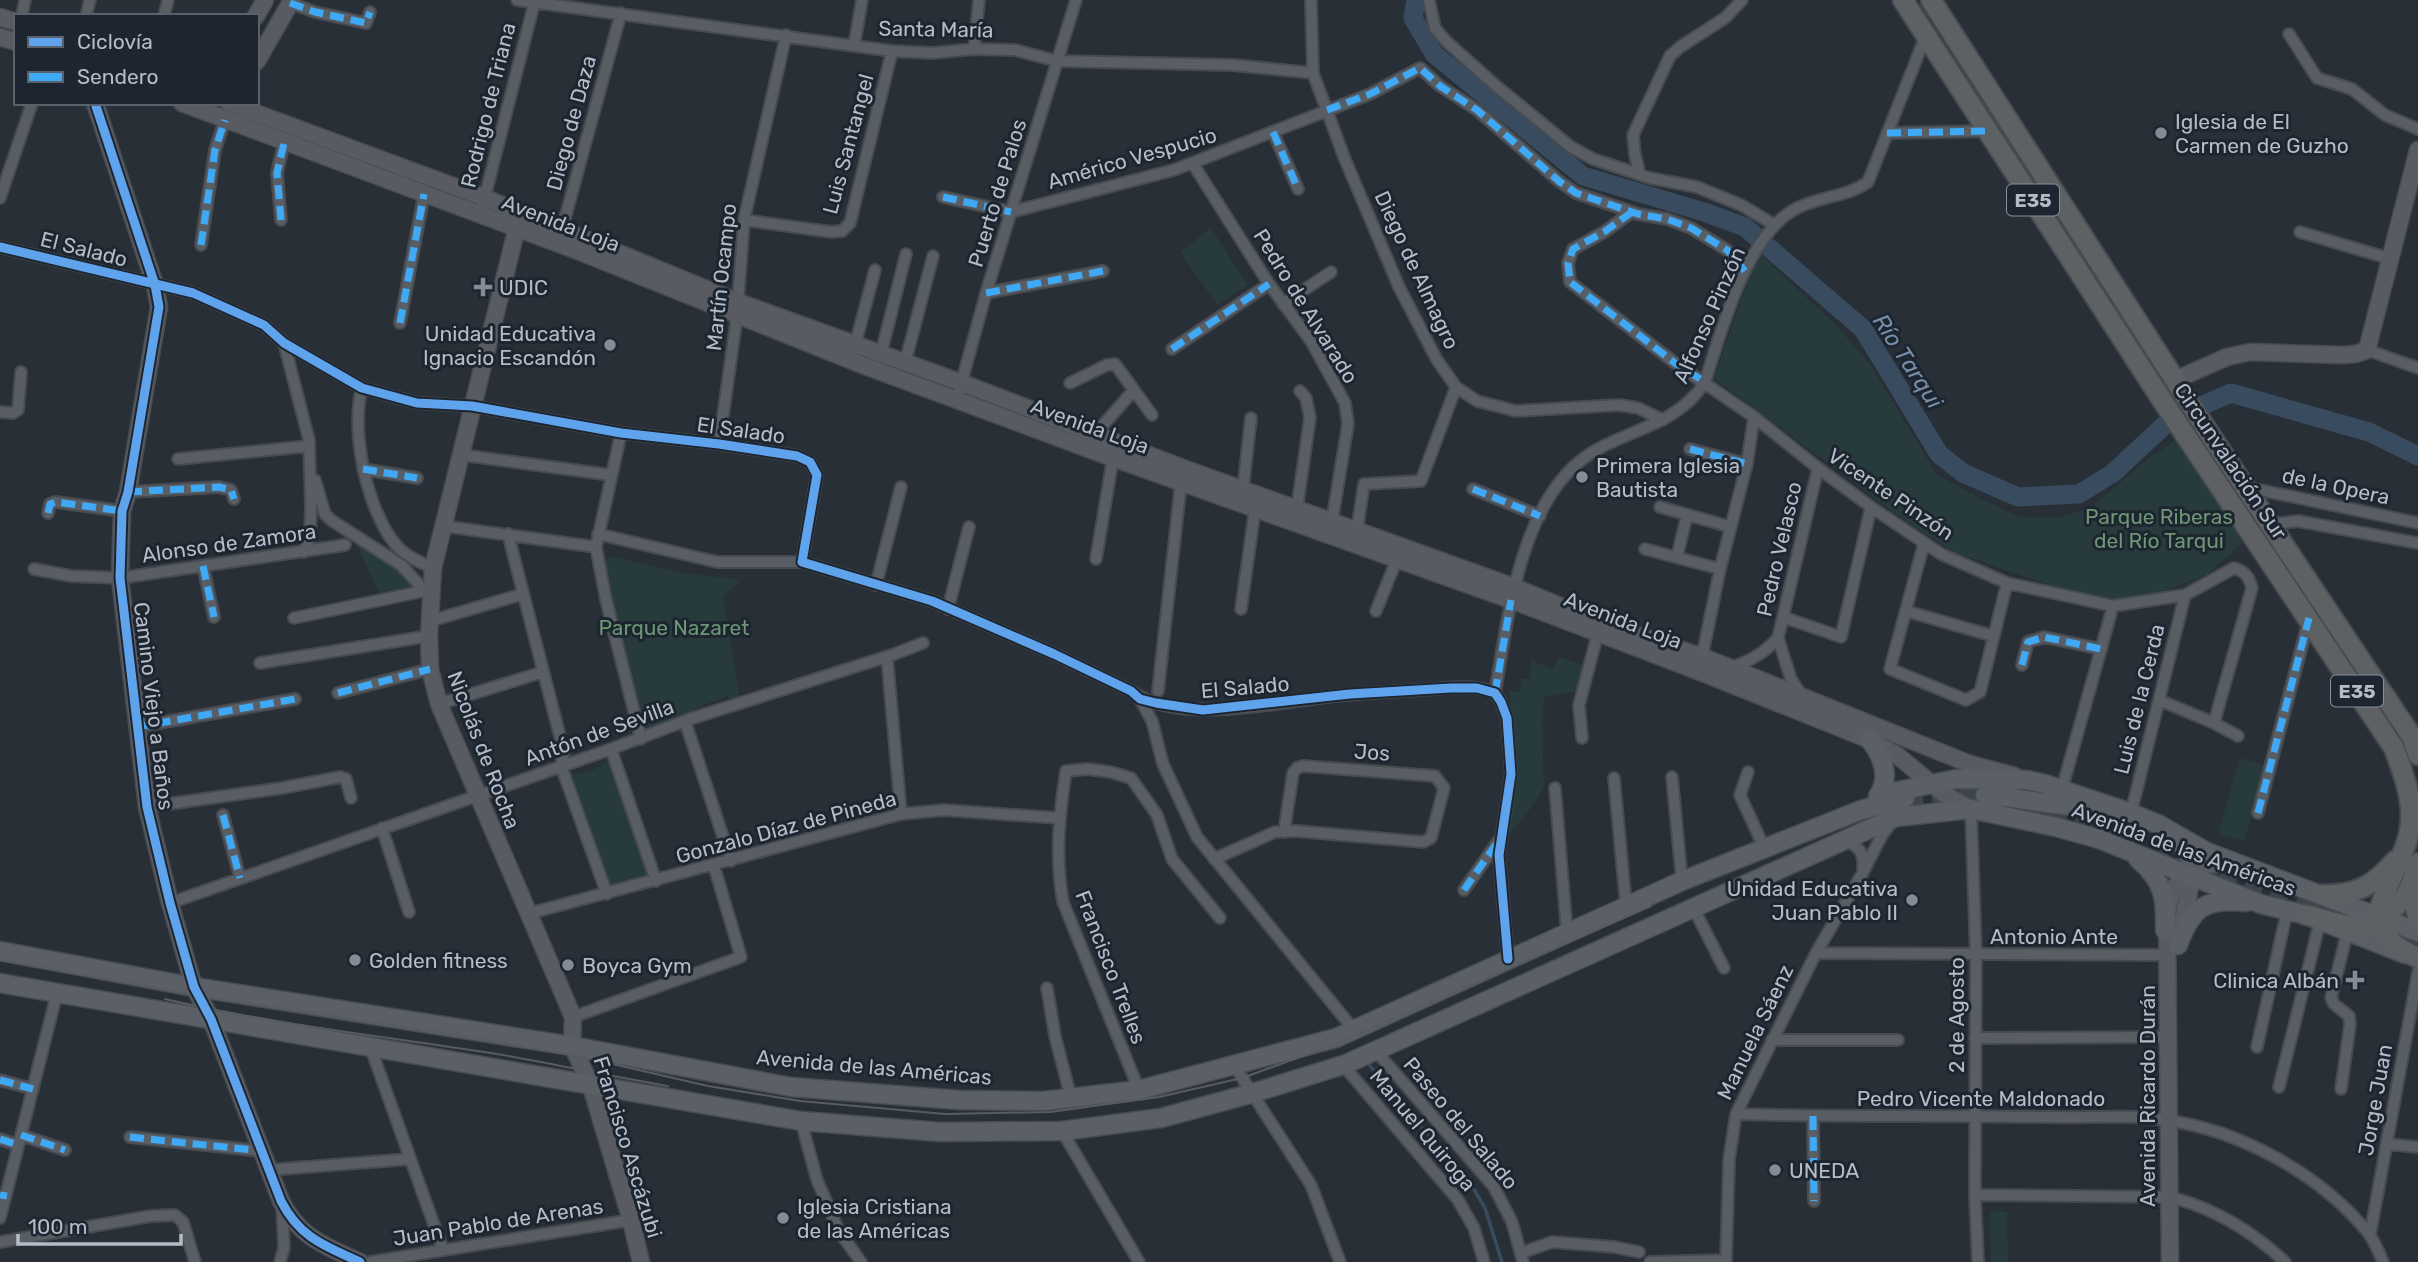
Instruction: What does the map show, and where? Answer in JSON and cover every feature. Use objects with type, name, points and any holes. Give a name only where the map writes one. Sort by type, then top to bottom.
[{"type":"highway","name":"Circunvalación Sur","points":[[1903,0],[2162,400],[2246,487],[2412,737],[2418,755]]},
{"type":"highway","name":"Circunvalación Sur","points":[[1931,0],[2178,384],[2202,440],[2250,529],[2394,748],[2407,787],[2413,861]]},
{"type":"highway","points":[[2321,895],[2344,895],[2359,891],[2413,861]]},
{"type":"highway","points":[[2304,915],[2365,927],[2393,912],[2403,900],[2413,861]]},
{"type":"highway","name":"E35","points":[[2413,861],[2413,898],[2418,918]]},
{"type":"highway","points":[[2381,918],[2383,930],[2389,939],[2418,958]]},
{"type":"main road","points":[[259,57],[291,1]]},
{"type":"main road","name":"Camino Viejo a Baños","points":[[97,105],[155,285],[159,307],[128,492],[122,511],[120,579],[147,807],[194,987],[211,1018],[281,1201],[292,1220],[306,1235],[360,1262]]},
{"type":"main road","points":[[225,120],[232,105]]},
{"type":"main road","name":"Avenida Loja","points":[[235,105],[485,198],[518,221]]},
{"type":"main road","name":"Avenida Loja","points":[[202,107],[225,120],[284,143],[481,215],[518,221],[957,399],[1113,458],[1397,559],[1512,593]]},
{"type":"main road","points":[[2178,384],[2227,357],[2250,352],[2342,355],[2367,350],[2418,150]]},
{"type":"main road","name":"Nicolás de Rocha","points":[[518,221],[428,590],[430,669],[439,704],[573,1017],[572,1046]]},
{"type":"main road","name":"Avenida Loja","points":[[737,309],[855,345],[962,383],[1357,530],[1599,628],[1700,664],[1870,740],[1898,756],[1930,783],[1971,809]]},
{"type":"main road","name":"Avenida Loja","points":[[1700,664],[1730,668],[1970,764],[2027,780]]},
{"type":"main road","points":[[1870,740],[1883,762],[1883,788],[1878,796]]},
{"type":"main road","name":"Avenida de las Américas","points":[[1712,870],[1762,842],[1878,796],[1956,779],[2027,780],[2123,810],[2160,825],[2207,852],[2418,932]]},
{"type":"main road","points":[[1985,795],[2015,797],[2076,808],[2123,810]]},
{"type":"main road","name":"Avenida de las Américas","points":[[0,983],[801,1121],[940,1132],[1062,1132],[1161,1118],[1344,1064],[1817,851],[1903,806]]},
{"type":"main road","name":"Avenida de las Américas","points":[[1658,923],[1764,863],[1861,819],[1903,806]]},
{"type":"main road","name":"Avenida de las Américas","points":[[0,951],[194,987],[572,1046],[791,1087],[959,1100],[1044,1101],[1139,1090],[1324,1042],[1682,881],[1861,810],[1903,806],[1971,809],[2099,839],[2261,904],[2304,915],[2418,958]]},
{"type":"main road","points":[[2160,825],[2181,842],[2189,873],[2173,950]]},
{"type":"main road","points":[[2130,852],[2151,870],[2162,891],[2166,902],[2165,930]]},
{"type":"main road","points":[[2189,873],[2213,863],[2252,870]]},
{"type":"main road","name":"Avenida Ricardo Durán","points":[[2170,1262],[2173,1198],[2173,950],[2165,930],[2170,895],[2176,882],[2189,873]]},
{"type":"main road","points":[[2173,950],[2186,923],[2198,909],[2214,902],[2261,904]]},
{"type":"main road","name":"Avenida Ricardo Durán","points":[[2173,950],[2168,1037],[2173,1121]]},
{"type":"main road","name":"Francisco Ascázubi","points":[[572,1046],[590,1083],[641,1262]]},
{"type":"main road","name":"Avenida Ricardo Durán","points":[[2173,1198],[2178,1262]]},
{"type":"street","name":"Santa María","points":[[517,0],[892,51],[932,53],[974,48],[1015,50],[1057,61],[1233,65],[1313,73]]},
{"type":"street","name":"Luis Santangel","points":[[854,46],[862,0]]},
{"type":"street","points":[[974,48],[979,0]]},
{"type":"street","name":"Puerto de Palos","points":[[957,399],[986,293],[1076,0]]},
{"type":"street","name":"Diego de Almagro","points":[[1311,0],[1313,73],[1344,157],[1399,286],[1437,360],[1456,387],[1477,401],[1516,411],[1619,405],[1638,408],[1662,420]]},
{"type":"street","points":[[1429,0],[1435,28],[1446,41],[1494,85],[1571,147],[1593,159],[1640,175],[1697,187],[1741,205],[1775,225]]},
{"type":"street","points":[[1640,175],[1633,135],[1670,56],[1686,42],[1725,18],[1742,0]]},
{"type":"street","points":[[291,1],[315,12],[366,23],[370,12]]},
{"type":"street","name":"Rodrigo de Triana","points":[[481,215],[534,4]]},
{"type":"street","name":"Diego de Daza","points":[[559,237],[621,13]]},
{"type":"street","points":[[2289,34],[2317,78],[2352,89],[2385,115],[2418,129]]},
{"type":"street","name":"Martín Ocampo","points":[[719,444],[737,309],[744,220],[786,35]]},
{"type":"street","name":"Alfonso Pinzón","points":[[1495,693],[1512,593],[1540,516],[1554,490],[1577,462],[1598,449],[1662,420],[1689,402],[1705,382],[1728,311],[1745,271],[1775,225],[1798,208],[1824,198],[1856,191],[1868,182],[1926,35]]},
{"type":"street","name":"Luis Santangel","points":[[744,220],[831,232],[842,231],[850,223],[892,51]]},
{"type":"street","name":"Américo Vespucio","points":[[943,197],[1011,212],[1193,164],[1370,94],[1420,68],[1440,86],[1476,110],[1576,193],[1632,212]]},
{"type":"street","points":[[0,198],[31,105]]},
{"type":"street","points":[[201,245],[215,150],[225,120]]},
{"type":"street","points":[[1887,133],[1989,131]]},
{"type":"street","points":[[1273,132],[1298,189]]},
{"type":"street","points":[[281,220],[277,173],[284,143]]},
{"type":"street","name":"Pedro de Alvarado","points":[[1193,164],[1269,284],[1311,341],[1345,403],[1348,424],[1346,444],[1332,521]]},
{"type":"street","points":[[400,323],[424,194]]},
{"type":"street","points":[[1632,212],[1667,219],[1691,228],[1727,250],[1745,271]]},
{"type":"street","name":"Vicente Pinzón","points":[[1632,212],[1573,249],[1567,263],[1570,282],[1871,507],[1941,554],[2007,583],[2113,606],[2185,595],[2234,568],[2243,570],[2252,588],[2214,723]]},
{"type":"street","points":[[2300,232],[2391,259]]},
{"type":"street","name":"El Salado","points":[[0,247],[193,293],[264,326],[284,343],[362,388],[416,403],[472,406],[621,433],[797,456],[810,462],[817,475],[802,562],[932,601],[1054,654],[1130,691],[1140,699],[1167,706],[1203,710],[1350,694],[1477,688],[1495,693]]},
{"type":"street","points":[[881,354],[906,254]]},
{"type":"street","points":[[905,363],[933,256]]},
{"type":"street","points":[[855,345],[875,270]]},
{"type":"street","points":[[986,293],[1103,271]]},
{"type":"street","points":[[1283,304],[1331,272]]},
{"type":"street","points":[[1172,349],[1269,284]]},
{"type":"street","points":[[284,343],[309,446],[310,536],[304,552]]},
{"type":"street","points":[[2367,350],[2418,368]]},
{"type":"street","points":[[1070,383],[1107,365],[1115,364],[1152,415]]},
{"type":"street","points":[[0,412],[13,414],[18,410],[22,372]]},
{"type":"street","points":[[1357,530],[1364,484],[1421,481],[1456,387]]},
{"type":"street","points":[[362,388],[357,406],[363,469],[383,526],[397,546],[412,559],[433,568]]},
{"type":"street","points":[[1096,433],[1134,390]]},
{"type":"street","points":[[1297,508],[1310,418],[1306,398],[1300,391]]},
{"type":"street","points":[[1700,664],[1720,569],[1747,464],[1754,417]]},
{"type":"street","points":[[1243,489],[1251,418]]},
{"type":"street","points":[[621,433],[596,547],[606,600],[641,739]]},
{"type":"street","points":[[178,459],[309,446]]},
{"type":"street","points":[[1690,449],[1747,464]]},
{"type":"street","points":[[463,455],[611,475]]},
{"type":"street","points":[[1096,559],[1113,458]]},
{"type":"street","name":"Pedro Velasco","points":[[1730,668],[1764,653],[1778,638],[1818,468]]},
{"type":"street","name":"Alonso de Zamora","points":[[311,469],[326,514],[331,520],[401,565],[428,590]]},
{"type":"street","points":[[363,469],[417,478]]},
{"type":"street","points":[[1158,691],[1181,482]]},
{"type":"street","points":[[128,492],[219,487],[231,490],[234,499]]},
{"type":"street","points":[[876,585],[901,487]]},
{"type":"street","name":"de la Opera","points":[[2246,487],[2418,523]]},
{"type":"street","points":[[1473,489],[1540,516]]},
{"type":"street","points":[[48,513],[51,504],[56,502],[122,511]]},
{"type":"street","points":[[1841,637],[1871,507]]},
{"type":"street","points":[[1660,508],[1731,527]]},
{"type":"street","points":[[1241,609],[1255,509]]},
{"type":"street","points":[[1678,557],[1688,514]]},
{"type":"street","name":"de la Opera","points":[[2250,529],[2298,520],[2418,543]]},
{"type":"street","points":[[443,526],[596,547]]},
{"type":"street","points":[[948,609],[969,527]]},
{"type":"street","points":[[508,534],[564,752],[561,766],[607,894]]},
{"type":"street","points":[[598,534],[717,562],[802,562]]},
{"type":"street","points":[[1924,543],[1890,669],[1966,699],[1980,692],[2007,583]]},
{"type":"street","name":"Alonso de Zamora","points":[[34,569],[71,576],[120,579],[345,545]]},
{"type":"street","points":[[1646,549],[1720,569]]},
{"type":"street","points":[[1376,611],[1397,559]]},
{"type":"street","points":[[203,566],[214,617]]},
{"type":"street","points":[[294,618],[428,590]]},
{"type":"street","points":[[260,663],[429,628],[523,594]]},
{"type":"street","name":"Luis de la Cerda","points":[[2123,810],[2159,700],[2185,595]]},
{"type":"street","points":[[2062,789],[2113,606]]},
{"type":"street","points":[[1906,611],[1993,636]]},
{"type":"street","points":[[1783,617],[1853,640]]},
{"type":"street","points":[[2258,813],[2309,618]]},
{"type":"street","points":[[1582,738],[1578,705],[1599,628]]},
{"type":"street","points":[[2022,665],[2028,642],[2044,636],[2101,649]]},
{"type":"street","name":"Pedro Velasco","points":[[1778,638],[1791,679],[1801,695]]},
{"type":"street","name":"Antón de Sevilla","points":[[170,903],[641,739],[685,721],[923,643]]},
{"type":"street","points":[[887,657],[901,814]]},
{"type":"street","points":[[338,693],[430,669]]},
{"type":"street","points":[[439,704],[543,672]]},
{"type":"street","points":[[1495,693],[1504,708],[1508,723],[1511,779],[1499,840],[1508,959]]},
{"type":"street","points":[[136,727],[295,699]]},
{"type":"street","points":[[1140,699],[1149,713],[1164,764],[1197,837],[1352,1031]]},
{"type":"street","points":[[2159,700],[2238,736]]},
{"type":"street","points":[[685,721],[732,861]]},
{"type":"street","points":[[611,749],[656,881]]},
{"type":"street","name":"Jos","points":[[1303,766],[1436,776],[1444,788],[1432,838],[1423,842],[1284,832],[1293,773],[1303,766]]},
{"type":"street","name":"Francisco Trelles","points":[[1139,1090],[1063,902],[1058,872],[1059,818],[1066,771],[1099,770],[1131,778],[1157,815],[1172,859],[1220,918]]},
{"type":"street","points":[[1748,772],[1740,795],[1762,842]]},
{"type":"street","points":[[147,807],[261,792],[340,777],[346,779],[351,798]]},
{"type":"street","points":[[1672,777],[1682,881]]},
{"type":"street","points":[[1614,778],[1626,905]]},
{"type":"street","points":[[1555,788],[1567,932]]},
{"type":"street","name":"Manuela Sáenz","points":[[1726,1261],[1729,1160],[1736,1114],[1816,953],[1882,835],[1903,806]]},
{"type":"street","name":"2 de Agosto","points":[[1971,809],[1976,956],[1975,1195],[1978,1262]]},
{"type":"street","name":"Gonzalo Díaz de Pineda","points":[[527,914],[901,814],[944,810],[1059,818]]},
{"type":"street","points":[[223,815],[240,878]]},
{"type":"street","points":[[382,828],[408,912]]},
{"type":"street","points":[[1214,859],[1275,832],[1284,832]]},
{"type":"street","points":[[1464,890],[1499,840]]},
{"type":"street","points":[[1817,851],[1849,842],[1859,848],[1864,857],[1862,874]]},
{"type":"street","points":[[573,1017],[741,957],[714,866]]},
{"type":"street","points":[[1693,907],[1724,968]]},
{"type":"street","points":[[2257,1047],[2304,915]]},
{"type":"street","points":[[2279,1087],[2304,915]]},
{"type":"street","points":[[2341,1089],[2350,1025],[2348,1016],[2331,998],[2347,933]]},
{"type":"street","name":"Antonio Ante","points":[[1816,953],[1976,956],[2173,950]]},
{"type":"street","name":"Jorge Juan","points":[[2370,1235],[2418,971]]},
{"type":"street","points":[[1047,988],[1055,1036],[1071,1098]]},
{"type":"street","points":[[0,1218],[3,1196],[57,993]]},
{"type":"street","points":[[1975,1038],[2168,1037]]},
{"type":"street","points":[[1772,1040],[1898,1040]]},
{"type":"street","points":[[370,1046],[443,1250]]},
{"type":"street","name":"Paseo del Salado","points":[[1373,1052],[1494,1187],[1507,1209],[1522,1258]]},
{"type":"street","name":"Manuel Quiroga","points":[[1344,1064],[1458,1200],[1474,1228],[1484,1262]]},
{"type":"street","points":[[1234,1065],[1311,1185],[1340,1262]]},
{"type":"street","points":[[0,1080],[33,1089]]},
{"type":"street","name":"Pedro Vicente Maldonado","points":[[1736,1114],[1975,1115],[2173,1121],[2235,1138],[2279,1158],[2329,1193],[2370,1235],[2383,1262]]},
{"type":"street","points":[[1813,1116],[1814,1200]]},
{"type":"street","points":[[801,1121],[817,1180],[839,1231],[861,1262]]},
{"type":"street","points":[[1062,1132],[1137,1262]]},
{"type":"street","points":[[130,1137],[262,1151]]},
{"type":"street","points":[[0,1139],[19,1140],[65,1150]]},
{"type":"street","points":[[2387,1144],[2418,1147]]},
{"type":"street","points":[[268,1170],[410,1158]]},
{"type":"street","points":[[1975,1195],[2173,1198],[2213,1213],[2251,1234],[2285,1262]]},
{"type":"street","points":[[280,1262],[284,1248],[281,1201]]},
{"type":"street","points":[[0,1242],[151,1216],[175,1215],[183,1222],[195,1262]]},
{"type":"street","name":"Juan Pablo de Arenas","points":[[370,1262],[631,1220]]},
{"type":"street","points":[[1522,1258],[1552,1242],[1614,1247],[1639,1252]]},
{"type":"street","points":[[1650,1262],[1726,1261]]},
{"type":"green space","points":[[1211,228],[1248,285],[1217,305],[1180,252]]},
{"type":"green space","name":"Parque Riberas del Río Tarqui","points":[[1761,255],[1834,323],[1872,367],[1937,475],[2020,517],[2056,518],[2091,508],[2146,460],[2176,440],[2245,541],[2206,575],[2156,594],[2105,601],[1956,553],[1905,521],[1714,378],[1754,263]]},
{"type":"green space","points":[[357,545],[393,565],[416,587],[380,595]]},
{"type":"green space","name":"Parque Nazaret","points":[[614,557],[677,572],[741,580],[723,596],[740,700],[731,703],[728,696],[693,709],[694,716],[649,733],[645,728],[604,567],[607,558]]},
{"type":"green space","points":[[1559,657],[1585,666],[1579,691],[1545,696],[1542,719],[1544,788],[1505,839],[1516,787],[1517,757],[1509,691],[1520,692],[1521,679],[1530,679],[1531,660],[1553,669]]},
{"type":"green space","points":[[2240,758],[2266,766],[2244,841],[2218,834]]},
{"type":"green space","points":[[610,759],[651,878],[612,887],[570,773],[591,770]]},
{"type":"green space","points":[[1990,1211],[2007,1212],[2008,1262],[1991,1262]]},
{"type":"waterway","name":"Río Tarqui","points":[[1416,0],[1413,18],[1434,54],[1583,176],[1745,227],[1863,329],[1939,454],[1963,473],[2018,497],[2079,494],[2113,473],[2171,419],[2231,393],[2369,432],[2418,456]]},
{"type":"waterway","points":[[1366,1061],[1475,1191],[1485,1208],[1502,1262]]},
{"type":"tunnel","points":[[1905,798],[1952,793],[1999,798]]},
{"type":"tunnel","points":[[1991,803],[2060,817]]},
{"type":"tunnel","points":[[2051,808],[2196,858]]},
{"type":"tunnel","points":[[2195,864],[2330,914]]},
{"type":"tunnel","points":[[2376,926],[2418,943]]},
{"type":"tram line","points":[[0,960],[213,998],[578,1056],[708,1086],[800,1101],[945,1114],[1050,1112],[1159,1097],[1242,1078],[1336,1044],[1651,906]]},
{"type":"tram line","points":[[165,999],[246,1016],[491,1053],[668,1086]]},
{"type":"marked path","points":[[290,3],[315,12],[366,23],[370,12]]},
{"type":"marked path","points":[[1327,110],[1370,94],[1420,68],[1440,86],[1477,110],[1576,193],[1691,228],[1727,250],[1745,271]]},
{"type":"marked path","points":[[201,245],[215,150],[225,120]]},
{"type":"marked path","points":[[1887,133],[1989,131]]},
{"type":"marked path","points":[[1273,132],[1298,189]]},
{"type":"marked path","points":[[281,220],[277,173],[284,143]]},
{"type":"marked path","points":[[400,323],[424,194]]},
{"type":"marked path","points":[[943,197],[1011,212]]},
{"type":"marked path","points":[[1632,212],[1573,249],[1568,263],[1570,282],[1675,363],[1705,382]]},
{"type":"marked path","points":[[986,293],[1103,271]]},
{"type":"marked path","points":[[1172,349],[1269,284]]},
{"type":"marked path","points":[[1690,449],[1747,464]]},
{"type":"marked path","points":[[363,469],[417,478]]},
{"type":"marked path","points":[[128,492],[219,487],[231,490],[234,499]]},
{"type":"marked path","points":[[1473,489],[1540,516]]},
{"type":"marked path","points":[[48,513],[50,504],[56,502],[122,511]]},
{"type":"marked path","points":[[203,566],[214,617]]},
{"type":"marked path","points":[[1495,693],[1511,600]]},
{"type":"marked path","points":[[2258,813],[2309,618]]},
{"type":"marked path","points":[[2022,665],[2028,642],[2044,637],[2101,649]]},
{"type":"marked path","points":[[338,693],[430,669]]},
{"type":"marked path","points":[[136,727],[295,699]]},
{"type":"marked path","points":[[223,815],[240,878]]},
{"type":"marked path","points":[[1464,890],[1497,843]]},
{"type":"marked path","points":[[0,1080],[33,1089]]},
{"type":"marked path","points":[[1813,1116],[1814,1201]]},
{"type":"marked path","points":[[21,1135],[65,1150]]},
{"type":"marked path","points":[[130,1137],[262,1151]]},
{"type":"marked path","points":[[0,1139],[18,1145]]},
{"type":"marked path","points":[[0,1195],[7,1196]]},
{"type":"cycle path","points":[[96,105],[155,285],[159,307],[128,492],[122,511],[120,578],[147,807],[194,987],[211,1019],[281,1201],[296,1224],[314,1239],[360,1262]]},
{"type":"cycle path","points":[[0,247],[193,293],[264,325],[284,343],[362,388],[417,403],[472,406],[621,433],[797,456],[810,462],[817,475],[802,562],[932,601],[1054,654],[1131,691],[1140,699],[1203,710],[1350,694],[1451,688],[1477,688],[1495,693],[1507,718],[1511,774],[1499,855],[1508,959]]},
{"type":"place","name":"Iglesia de El Carmen de Guzho","points":[[2161,133]]},
{"type":"place","name":"UDIC","points":[[483,287]]},
{"type":"place","name":"Unidad Educativa Ignacio Escandón","points":[[610,345]]},
{"type":"place","name":"Primera Iglesia Bautista","points":[[1582,477]]},
{"type":"place","name":"Unidad Educativa Juan Pablo II","points":[[1912,900]]},
{"type":"place","name":"Golden fitness","points":[[355,960]]},
{"type":"place","name":"Boyca Gym","points":[[568,965]]},
{"type":"place","name":"Clinica Albán","points":[[2355,980]]},
{"type":"place","name":"UNEDA","points":[[1775,1170]]},
{"type":"place","name":"Iglesia Cristiana de las Américas","points":[[783,1218]]}]
